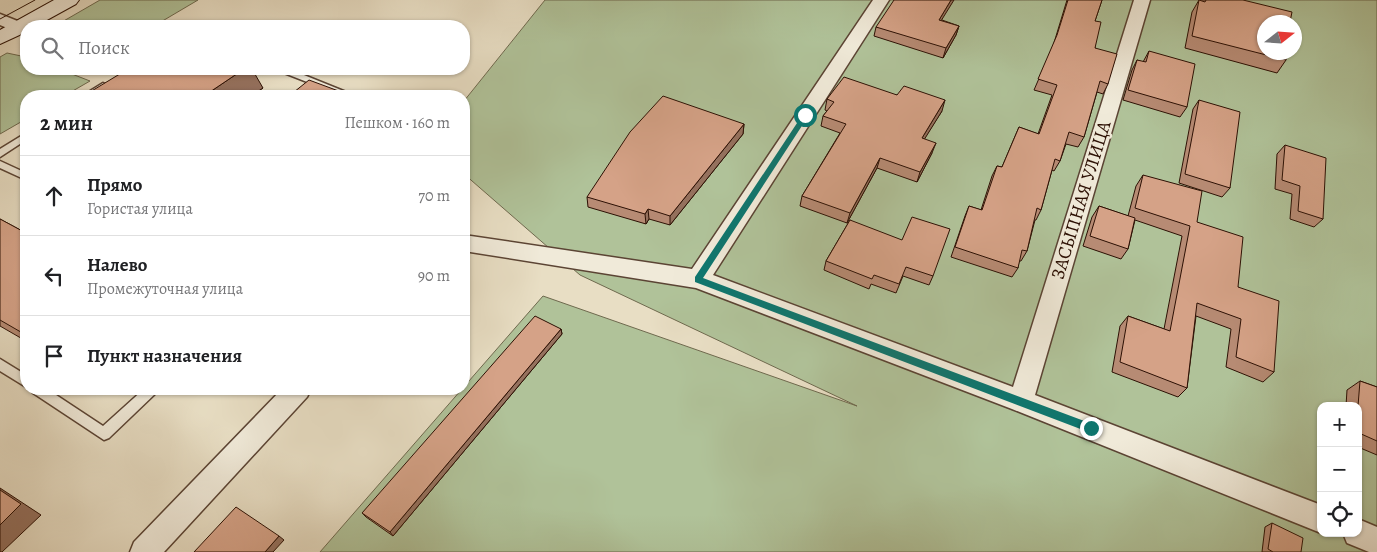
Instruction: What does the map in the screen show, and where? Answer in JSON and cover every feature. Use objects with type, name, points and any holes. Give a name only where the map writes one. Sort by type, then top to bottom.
[{"type":"main road","points":[[37,20],[69,0]]},
{"type":"main road","points":[[0,38],[20,30]]},
{"type":"street","points":[[698,280],[880,0]]},
{"type":"street","name":"ЗАСЫПНАЯ УЛИЦА","points":[[1021,401],[1142,0]]},
{"type":"street","points":[[0,20],[20,28]]},
{"type":"street","points":[[470,244],[698,280],[1021,401],[1317,517]]},
{"type":"street","points":[[144,552],[292,395]]},
{"type":"street","points":[[1362,535],[1377,541]]},
{"type":"lane","points":[[95,90],[117,75]]},
{"type":"lane","points":[[294,75],[328,90]]},
{"type":"lane","points":[[0,154],[20,140]]},
{"type":"lane","points":[[0,164],[20,174]]},
{"type":"lane","points":[[0,364],[20,378]]},
{"type":"lane","points":[[46,395],[104,434],[146,395]]},
{"type":"green space","points":[[100,0],[198,0],[164,20],[65,20]]},
{"type":"green space","points":[[545,0],[1377,0],[1377,552],[320,552],[457,395],[470,395],[470,380],[543,296],[857,406],[580,275],[470,179],[470,94]]},
{"type":"green space","points":[[7,53],[20,56],[20,75],[74,75],[90,81],[74,90],[20,90],[20,122],[0,134],[0,57]]},
{"type":"building","points":[[894,0],[951,0],[939,20],[959,26],[946,48],[876,27]]},
{"type":"building","points":[[1068,0],[1102,0],[1095,21],[1101,22],[1095,48],[1117,54],[1108,84],[1100,81],[1084,137],[1069,132],[1060,161],[1055,159],[1041,210],[1037,208],[1027,251],[1022,250],[1018,268],[955,247],[969,206],[982,210],[997,166],[1002,167],[1019,127],[1039,134],[1057,85],[1038,79],[1057,35]]},
{"type":"building","points":[[1199,0],[1205,2],[1206,0],[1243,0],[1292,12],[1291,15],[1257,15],[1257,53],[1192,36]]},
{"type":"building","points":[[1149,51],[1195,64],[1187,107],[1128,90],[1137,60],[1146,62]]},
{"type":"building","points":[[118,75],[235,75],[213,90],[93,90]]},
{"type":"building","points":[[844,77],[897,95],[904,86],[945,100],[922,138],[936,143],[920,172],[880,158],[850,213],[802,196],[846,124],[823,116],[834,102],[827,99]]},
{"type":"building","points":[[309,80],[336,90],[296,90]]},
{"type":"building","points":[[663,96],[744,124],[670,216],[648,209],[645,214],[587,197],[630,132]]},
{"type":"building","points":[[1199,100],[1240,112],[1230,188],[1185,174]]},
{"type":"building","points":[[1285,145],[1326,158],[1323,219],[1298,211],[1300,186],[1282,180]]},
{"type":"building","points":[[1143,175],[1202,191],[1197,222],[1243,237],[1238,287],[1279,301],[1274,372],[1236,357],[1241,319],[1197,303],[1187,388],[1120,362],[1128,316],[1170,331],[1190,226],[1135,208]]},
{"type":"building","points":[[1099,206],[1135,218],[1128,249],[1090,236]]},
{"type":"building","points":[[912,217],[950,229],[933,276],[906,267],[899,284],[874,275],[872,279],[826,261],[850,220],[902,240]]},
{"type":"building","points":[[0,219],[20,230],[20,332],[0,320]]},
{"type":"building","points":[[535,316],[561,329],[390,532],[362,513],[466,395],[470,395],[470,390]]},
{"type":"building","points":[[1360,381],[1377,387],[1377,441],[1362,434],[1362,402],[1358,402]]},
{"type":"building","points":[[0,490],[21,504],[0,525]]},
{"type":"building","points":[[236,507],[279,536],[265,552],[194,552]]},
{"type":"building","points":[[1272,523],[1303,538],[1301,552],[1273,552],[1268,549]]},
{"type":"tram line","points":[[0,19],[35,0]]},
{"type":"route","points":[[805,115],[698,280],[1091,428]]}]
